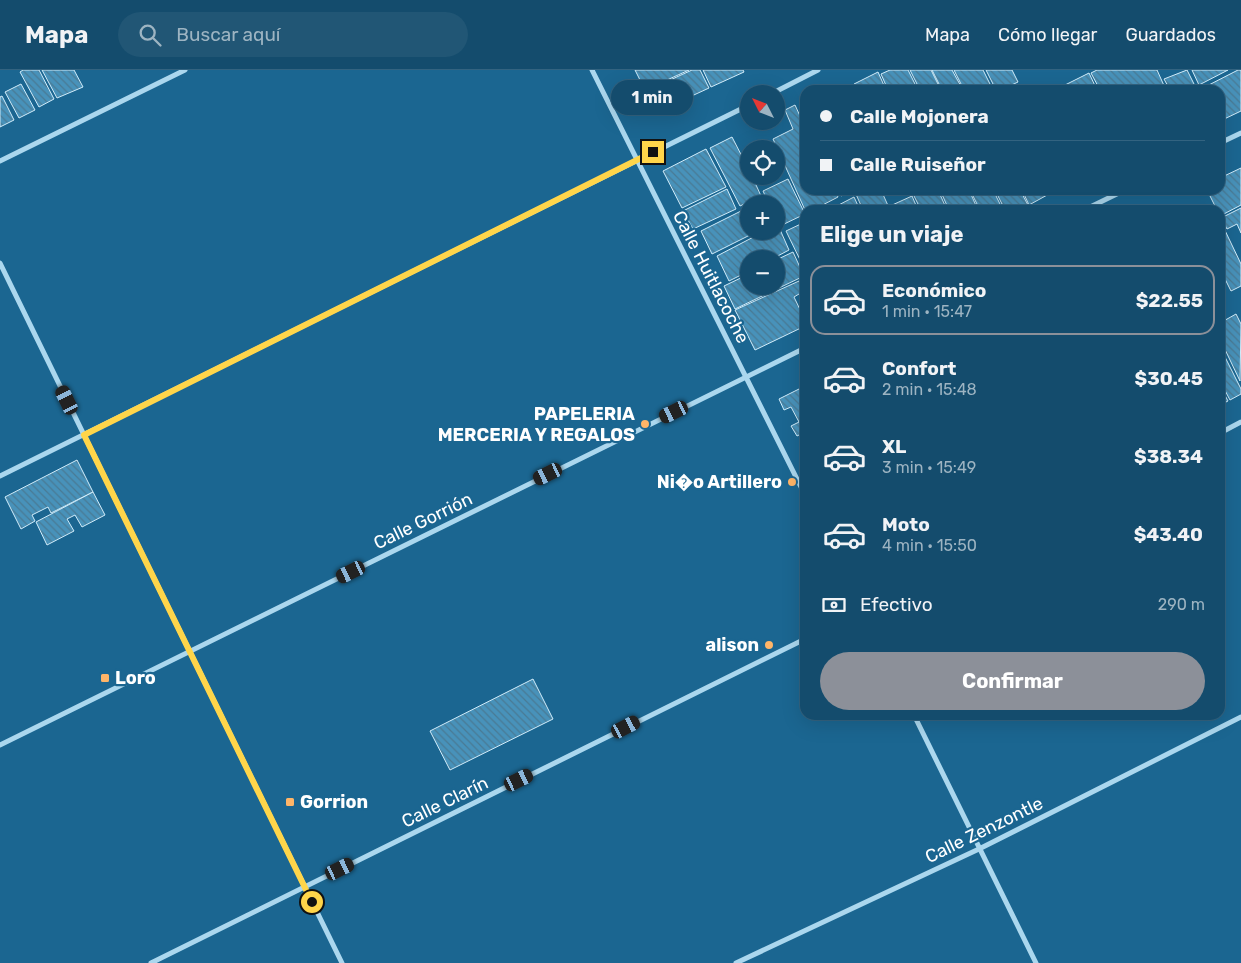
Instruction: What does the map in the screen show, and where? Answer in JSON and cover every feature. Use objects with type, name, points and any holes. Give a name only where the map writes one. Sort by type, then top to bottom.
[{"type":"street","points":[[0,161],[185,70]]},
{"type":"street","name":"Calle Huitlacoche","points":[[592,70],[800,485]]},
{"type":"street","points":[[785,87],[818,70]]},
{"type":"street","points":[[0,476],[740,109]]},
{"type":"street","points":[[1225,141],[1241,133]]},
{"type":"street","points":[[1094,205],[1115,195]]},
{"type":"street","points":[[0,263],[342,963]]},
{"type":"street","name":"Calle Gorrión","points":[[0,745],[800,350]]},
{"type":"street","points":[[1225,430],[1241,422]]},
{"type":"street","name":"Calle Clarín","points":[[151,963],[800,640]]},
{"type":"street","name":"Calle Zenzontle","points":[[736,963],[979,849],[1241,717]]},
{"type":"street","points":[[916,720],[1036,963]]},
{"type":"building","points":[[23,70],[39,70],[54,99],[39,107],[20,72]]},
{"type":"building","points":[[42,70],[74,70],[83,87],[57,98]]},
{"type":"building","points":[[635,70],[689,70],[645,90]]},
{"type":"building","points":[[692,70],[700,70],[709,88],[657,112],[646,91]]},
{"type":"building","points":[[703,70],[743,70],[744,72],[711,87]]},
{"type":"building","points":[[890,70],[908,70],[916,85],[886,85],[881,74]]},
{"type":"building","points":[[910,70],[931,70],[938,85],[918,85]]},
{"type":"building","points":[[932,70],[952,70],[960,85],[940,85]]},
{"type":"building","points":[[954,70],[983,70],[990,85],[962,85]]},
{"type":"building","points":[[986,70],[1012,70],[1018,82],[1012,85],[994,85]]},
{"type":"building","points":[[1097,70],[1157,70],[1164,85],[1097,85],[1091,73]]},
{"type":"building","points":[[1187,70],[1194,85],[1167,85],[1164,79]]},
{"type":"building","points":[[1192,70],[1228,70],[1199,85]]},
{"type":"building","points":[[1241,70],[1241,111],[1225,119],[1225,85],[1209,85]]},
{"type":"building","points":[[878,72],[884,85],[854,85]]},
{"type":"building","points":[[1089,73],[1095,85],[1065,85]]},
{"type":"building","points":[[21,84],[35,110],[19,118],[5,92]]},
{"type":"building","points":[[2,96],[14,120],[0,127],[0,97]]},
{"type":"building","points":[[795,105],[800,116],[800,195],[837,195],[838,197],[823,205],[803,205],[785,166],[785,140],[773,139],[793,129],[785,110]]},
{"type":"building","points":[[732,137],[740,153],[740,185],[756,185],[761,195],[740,195],[740,206],[710,148]]},
{"type":"building","points":[[706,149],[726,187],[682,208],[663,171]]},
{"type":"building","points":[[1241,168],[1241,205],[1225,213],[1225,205],[1214,205],[1210,195],[1225,195],[1225,176]]},
{"type":"building","points":[[788,179],[801,205],[800,216],[785,224],[785,195],[765,195],[763,191],[776,185],[785,185],[785,180]]},
{"type":"building","points":[[727,189],[736,209],[693,229],[683,211]]},
{"type":"building","points":[[856,195],[883,195],[888,205],[861,205]]},
{"type":"building","points":[[914,195],[940,195],[945,205],[918,205]]},
{"type":"building","points":[[942,195],[971,195],[976,205],[947,205]]},
{"type":"building","points":[[972,195],[996,195],[1000,205],[978,205]]},
{"type":"building","points":[[998,195],[1023,195],[1028,205],[1002,205]]},
{"type":"building","points":[[1024,195],[1047,195],[1029,205]]},
{"type":"building","points":[[912,196],[916,205],[892,205]]},
{"type":"building","points":[[854,197],[858,205],[839,205]]},
{"type":"building","points":[[1241,208],[1241,233],[1237,224],[1227,229],[1225,216]]},
{"type":"building","points":[[740,212],[740,240],[712,254],[701,231]]},
{"type":"building","points":[[800,224],[800,260],[786,231]]},
{"type":"building","points":[[1225,230],[1241,264],[1241,286],[1231,291],[1225,279]]},
{"type":"building","points":[[748,240],[785,240],[789,250],[785,252],[785,250],[740,250],[740,276],[729,281],[717,256]]},
{"type":"building","points":[[793,252],[800,267],[800,278],[785,285],[785,256]]},
{"type":"building","points":[[740,278],[740,295],[764,295],[735,309],[724,286]]},
{"type":"building","points":[[799,281],[800,293],[794,297],[800,310],[800,328],[755,350],[735,310],[768,295],[785,295],[785,287]]},
{"type":"building","points":[[1236,314],[1241,324],[1240,381],[1225,350],[1225,320]]},
{"type":"building","points":[[1225,357],[1241,389],[1241,394],[1230,400],[1225,390]]},
{"type":"building","points":[[800,388],[800,434],[797,436],[791,426],[799,422],[791,407],[784,410],[779,399]]},
{"type":"building","points":[[77,460],[93,492],[51,513],[48,507],[32,515],[35,521],[21,529],[5,497]]},
{"type":"building","points":[[93,492],[105,515],[82,527],[75,515],[67,519],[74,531],[47,545],[36,522]]},
{"type":"building","points":[[533,679],[553,719],[450,770],[430,731]]},
{"type":"place","name":"PAPELERIA MERCERIA Y REGALOS","points":[[645,424]]},
{"type":"place","name":"Ni�o Artillero","points":[[792,482]]},
{"type":"place","name":"alison","points":[[769,645]]},
{"type":"place","name":"Loro","points":[[105,678]]},
{"type":"place","name":"Gorrion","points":[[290,802]]},
{"type":"route","points":[[312,902],[84,435],[653,152]]}]
